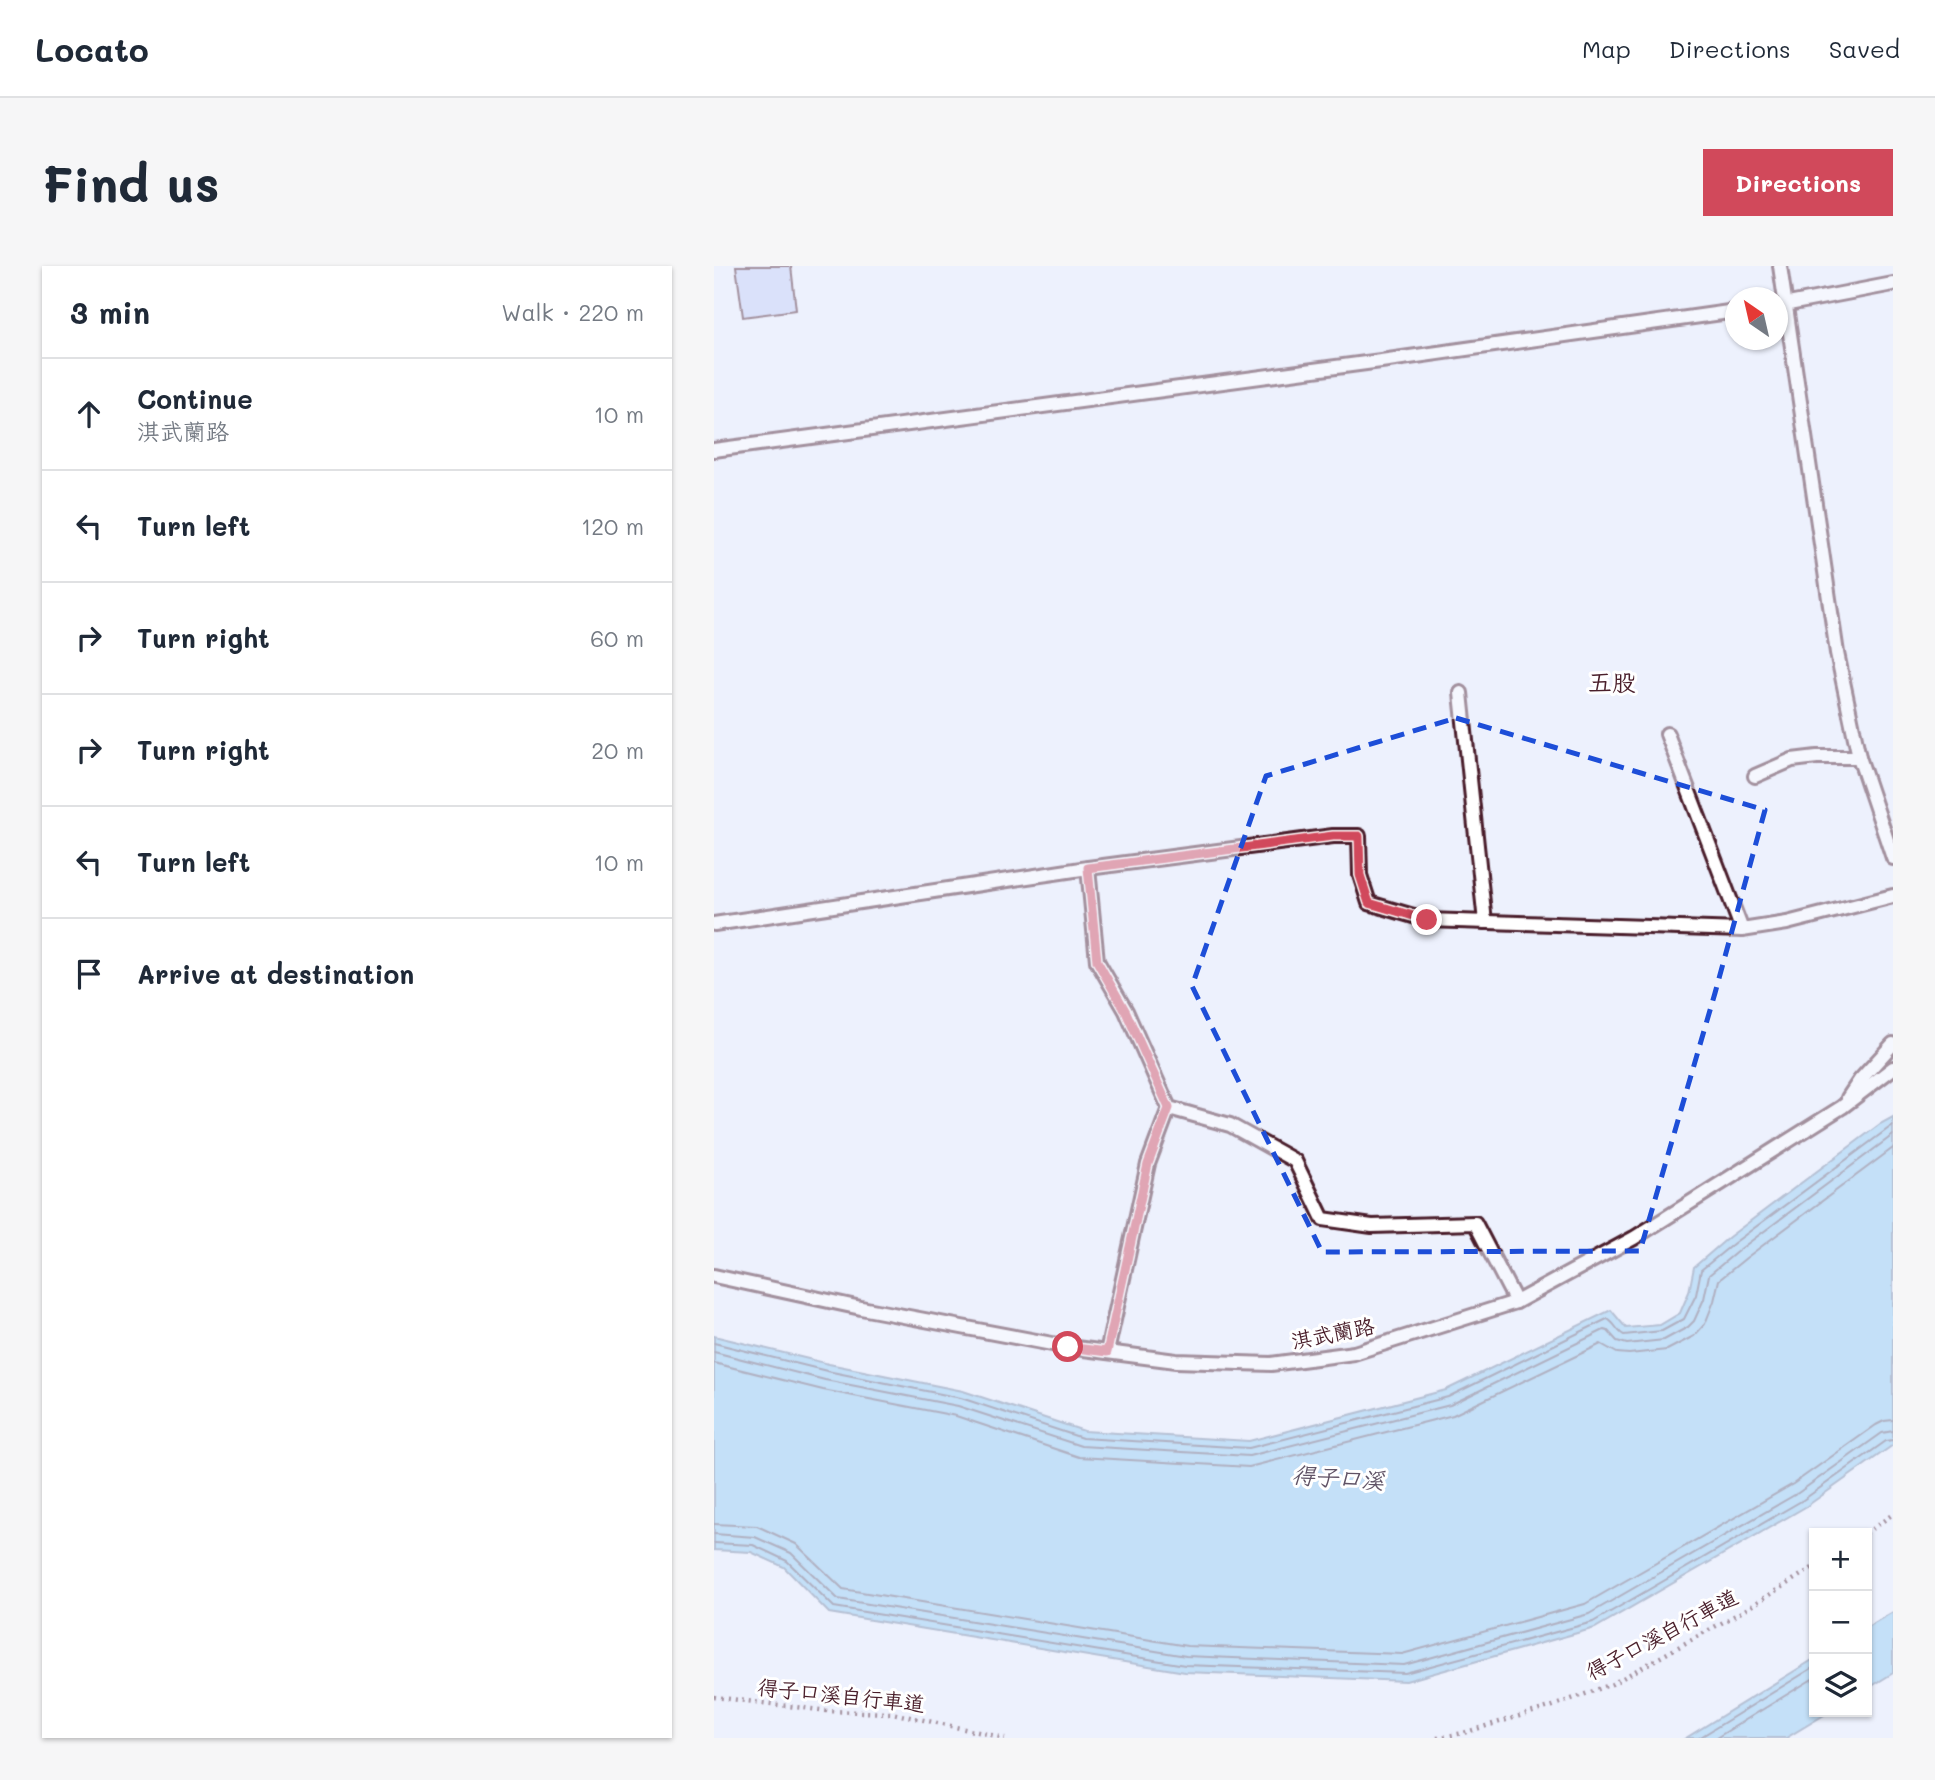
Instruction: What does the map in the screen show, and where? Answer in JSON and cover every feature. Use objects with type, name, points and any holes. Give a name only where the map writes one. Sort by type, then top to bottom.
[{"type":"lane","points":[[1780,266],[1781,287]]},
{"type":"lane","points":[[1788,304],[1893,284]]},
{"type":"lane","points":[[714,450],[1725,313]]},
{"type":"lane","points":[[1788,343],[1837,653],[1859,757],[1893,858]]},
{"type":"lane","points":[[1461,693],[1485,922]]},
{"type":"lane","points":[[1667,733],[1742,930]]},
{"type":"lane","points":[[1755,776],[1792,760],[1859,757]]},
{"type":"lane","points":[[714,923],[1088,868],[1333,836],[1359,836],[1360,875],[1369,903],[1427,920],[1742,930],[1787,923],[1893,896]]},
{"type":"lane","points":[[1088,868],[1097,961],[1126,1012],[1169,1108],[1148,1164],[1107,1352]]},
{"type":"lane","points":[[1842,1107],[1860,1080],[1893,1044]]},
{"type":"lane","name":"淇武蘭路","points":[[714,1276],[861,1308],[1107,1352],[1176,1360],[1271,1364],[1354,1353],[1516,1302],[1634,1238],[1842,1107],[1893,1068]]},
{"type":"lane","points":[[1169,1108],[1230,1125],[1295,1161],[1323,1219],[1372,1226],[1475,1223],[1516,1302]]},
{"type":"path","points":[[1872,1529],[1893,1514]]},
{"type":"path","name":"得子口溪自行車道","points":[[1437,1738],[1553,1706],[1612,1684],[1743,1611],[1809,1570]]},
{"type":"path","name":"得子口溪自行車道","points":[[714,1697],[828,1711],[892,1713],[1005,1738]]},
{"type":"highlighted area","points":[[1456,718],[1765,810],[1640,1251],[1322,1252],[1192,986],[1266,776]]},
{"type":"water","name":"得子口溪","points":[[1893,1117],[1893,1445],[1807,1506],[1595,1628],[1406,1681],[1185,1672],[829,1613],[784,1567],[751,1552],[714,1550],[714,1336],[829,1364],[963,1391],[1084,1431],[1249,1441],[1446,1390],[1611,1310],[1626,1328],[1660,1325],[1680,1313],[1689,1292],[1694,1267],[1729,1237]]},
{"type":"water","points":[[1893,1612],[1893,1673],[1872,1686],[1872,1654],[1872,1624]]},
{"type":"water","points":[[1809,1662],[1809,1717],[1821,1717],[1786,1738],[1686,1738]]},
{"type":"building","points":[[736,266],[791,266],[796,310],[743,317]]},
{"type":"district","name":"五股","points":[[1612,683]]},
{"type":"route","points":[[1068,1347],[1107,1352],[1148,1164],[1169,1108],[1126,1012],[1097,961],[1088,868],[1333,836],[1359,836],[1360,875],[1369,903],[1427,920]]}]
